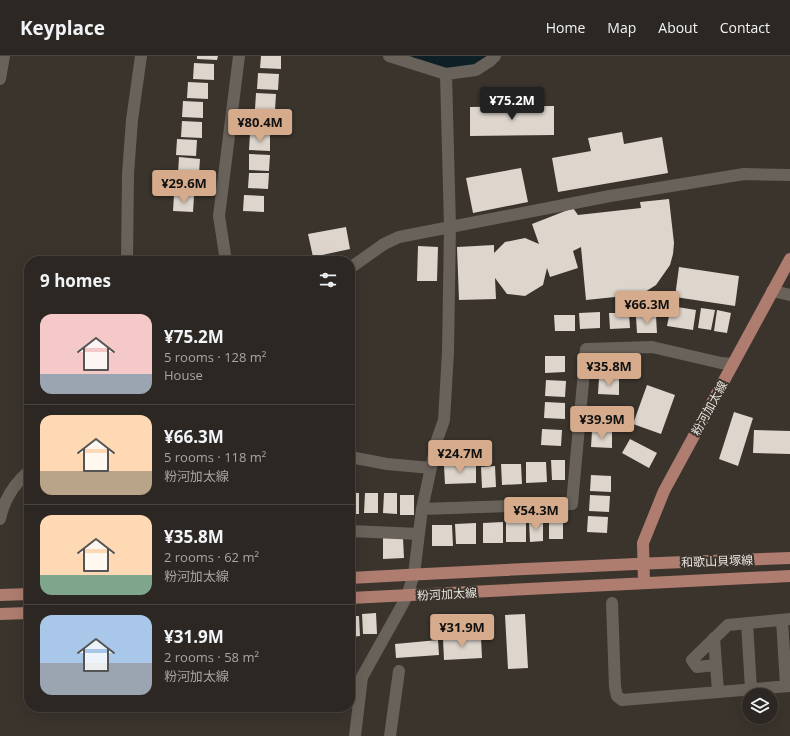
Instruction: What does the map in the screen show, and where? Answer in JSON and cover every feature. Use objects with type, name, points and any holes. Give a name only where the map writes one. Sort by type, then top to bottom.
[{"type":"main road","name":"粉河加太線","points":[[355,598],[644,583],[644,543],[664,491],[790,259]]},
{"type":"main road","name":"和歌山貝塚線","points":[[644,563],[790,558]]},
{"type":"main road","name":"粉河加太線","points":[[355,578],[596,567],[644,563]]},
{"type":"main road","name":"和歌山貝塚線","points":[[644,583],[790,576]]},
{"type":"main road","points":[[0,595],[24,594]]},
{"type":"main road","points":[[0,614],[24,613]]},
{"type":"street","points":[[0,74],[4,56]]},
{"type":"street","points":[[127,256],[128,174],[132,120],[141,56]]},
{"type":"street","points":[[225,256],[219,216],[239,56]]},
{"type":"street","points":[[389,56],[446,74],[476,70],[495,56]]},
{"type":"street","points":[[354,736],[362,677],[407,596],[414,574],[422,509],[437,440],[444,420],[448,352],[450,227],[446,74]]},
{"type":"street","points":[[355,264],[384,244],[399,237],[610,196],[744,174],[790,175]]},
{"type":"street","points":[[772,291],[790,295]]},
{"type":"street","points":[[422,509],[572,504],[586,349],[652,347],[721,363],[733,364]]},
{"type":"street","points":[[355,458],[387,464],[431,468]]},
{"type":"street","points":[[0,519],[6,499],[18,480],[24,475]]},
{"type":"street","points":[[355,531],[419,534]]},
{"type":"street","points":[[612,603],[615,687],[617,696],[622,700],[742,690]]},
{"type":"street","points":[[716,665],[697,667],[692,660],[728,625],[786,620],[788,686],[763,688]]},
{"type":"street","points":[[747,623],[751,688]]},
{"type":"street","points":[[714,638],[718,691]]},
{"type":"street","points":[[390,736],[399,671]]},
{"type":"building","points":[[197,56],[218,56],[217,60],[197,59]]},
{"type":"building","points":[[261,56],[281,56],[281,69],[260,68]]},
{"type":"building","points":[[194,63],[214,64],[214,80],[193,79]]},
{"type":"building","points":[[258,73],[279,74],[278,90],[257,89]]},
{"type":"building","points":[[188,82],[208,83],[208,99],[187,98]]},
{"type":"building","points":[[256,93],[276,94],[275,110],[255,109]]},
{"type":"building","points":[[183,101],[203,102],[203,118],[182,117]]},
{"type":"building","points":[[554,106],[554,135],[470,136],[470,107]]},
{"type":"building","points":[[253,113],[273,115],[272,130],[252,129]]},
{"type":"building","points":[[182,121],[202,122],[202,138],[181,137]]},
{"type":"building","points":[[622,132],[624,144],[662,137],[668,173],[558,192],[552,158],[591,151],[588,138]]},
{"type":"building","points":[[250,134],[270,135],[270,151],[249,150]]},
{"type":"building","points":[[177,139],[197,140],[196,156],[176,155]]},
{"type":"building","points":[[249,154],[270,155],[269,171],[249,170]]},
{"type":"building","points":[[179,157],[200,159],[199,174],[178,173]]},
{"type":"building","points":[[521,168],[528,202],[473,213],[466,178]]},
{"type":"building","points":[[249,173],[269,173],[268,189],[248,188]]},
{"type":"building","points":[[175,177],[195,178],[194,194],[174,192]]},
{"type":"building","points":[[174,195],[194,196],[193,212],[173,211]]},
{"type":"building","points":[[244,195],[264,196],[264,212],[243,211]]},
{"type":"building","points":[[669,199],[674,243],[673,254],[670,265],[656,285],[645,292],[634,295],[586,300],[581,247],[573,251],[578,268],[550,277],[547,268],[543,285],[525,296],[507,294],[495,278],[496,299],[459,300],[457,247],[494,245],[494,253],[505,242],[525,238],[539,244],[532,224],[573,208],[578,215],[641,208],[640,202]]},
{"type":"building","points":[[346,227],[350,249],[313,256],[308,234]]},
{"type":"building","points":[[418,246],[438,247],[437,281],[417,281]]},
{"type":"building","points":[[679,267],[739,276],[735,306],[675,297]]},
{"type":"building","points":[[671,306],[696,310],[693,330],[667,326]]},
{"type":"building","points":[[701,308],[715,310],[711,330],[698,328]]},
{"type":"building","points":[[717,310],[731,313],[727,333],[714,331]]},
{"type":"building","points":[[600,312],[600,328],[580,329],[579,313]]},
{"type":"building","points":[[609,313],[629,313],[630,328],[610,329]]},
{"type":"building","points":[[554,315],[575,315],[575,331],[555,331]]},
{"type":"building","points":[[656,316],[657,333],[637,333],[636,317]]},
{"type":"building","points":[[545,356],[565,356],[565,372],[545,373]]},
{"type":"building","points":[[602,359],[623,360],[622,376],[602,375]]},
{"type":"building","points":[[599,378],[619,379],[619,395],[598,394]]},
{"type":"building","points":[[546,380],[566,381],[565,397],[545,396]]},
{"type":"building","points":[[647,385],[675,395],[661,434],[633,424]]},
{"type":"building","points":[[545,402],[565,403],[565,419],[544,418]]},
{"type":"building","points":[[605,408],[625,408],[624,425],[604,423]]},
{"type":"building","points":[[734,412],[753,418],[738,466],[719,459]]},
{"type":"building","points":[[542,429],[562,430],[561,446],[541,445]]},
{"type":"building","points":[[754,430],[790,431],[790,454],[753,453]]},
{"type":"building","points":[[592,431],[612,432],[612,448],[591,447]]},
{"type":"building","points":[[630,439],[657,453],[649,468],[622,453]]},
{"type":"building","points":[[551,460],[565,460],[565,480],[552,480]]},
{"type":"building","points":[[526,462],[546,462],[547,482],[526,483]]},
{"type":"building","points":[[501,464],[521,464],[522,484],[502,485]]},
{"type":"building","points":[[476,465],[476,483],[445,484],[444,466]]},
{"type":"building","points":[[495,466],[496,487],[482,488],[481,467]]},
{"type":"building","points":[[591,475],[611,476],[611,492],[590,491]]},
{"type":"building","points":[[355,493],[359,493],[359,514],[355,514]]},
{"type":"building","points":[[365,493],[378,493],[378,513],[364,513]]},
{"type":"building","points":[[384,493],[397,493],[397,514],[383,513]]},
{"type":"building","points":[[400,495],[414,495],[414,515],[400,515]]},
{"type":"building","points":[[590,495],[610,496],[609,512],[589,511]]},
{"type":"building","points":[[588,516],[608,517],[607,533],[587,532]]},
{"type":"building","points":[[563,518],[563,539],[549,539],[549,519]]},
{"type":"building","points":[[526,521],[526,542],[506,542],[506,522]]},
{"type":"building","points":[[529,521],[543,521],[543,541],[530,542]]},
{"type":"building","points":[[503,522],[503,543],[483,543],[483,523]]},
{"type":"building","points":[[476,523],[476,544],[456,544],[455,524]]},
{"type":"building","points":[[432,525],[452,525],[453,546],[432,546]]},
{"type":"building","points":[[383,538],[403,538],[404,558],[383,559]]},
{"type":"building","points":[[376,613],[377,634],[363,634],[362,614]]},
{"type":"building","points":[[525,614],[528,668],[508,669],[505,615]]},
{"type":"building","points":[[355,616],[359,616],[360,636],[355,636]]},
{"type":"building","points":[[481,637],[482,658],[444,660],[443,639]]},
{"type":"building","points":[[438,640],[439,655],[396,658],[395,644]]},
{"type":"waterway","points":[[425,56],[447,62],[470,62],[478,56]]}]
